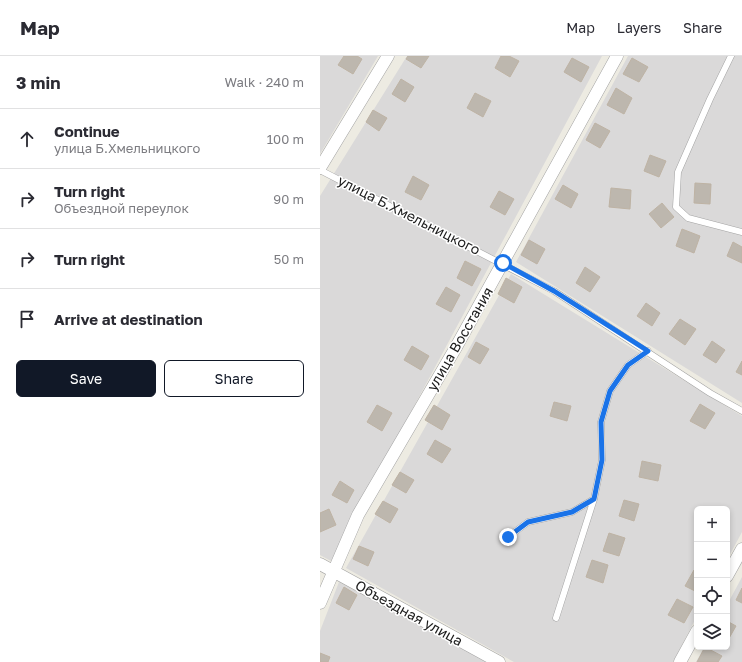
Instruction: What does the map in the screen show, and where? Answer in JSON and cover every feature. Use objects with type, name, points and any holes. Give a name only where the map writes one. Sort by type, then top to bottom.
[{"type":"street","points":[[320,169],[388,56]]},
{"type":"street","name":"улица Восстания","points":[[320,603],[358,515],[455,349],[617,56]]},
{"type":"street","points":[[730,571],[742,549]]},
{"type":"street","name":"Объездная улица","points":[[320,564],[499,662]]},
{"type":"street","points":[[680,662],[694,637]]},
{"type":"lane","points":[[732,56],[710,99],[678,172],[676,207],[688,218],[742,232]]},
{"type":"lane","name":"улица Б.Хмельницкого","points":[[320,169],[503,263],[554,291],[648,351],[710,393],[742,411]]},
{"type":"lane","points":[[556,618],[594,499],[602,460],[601,422],[610,391],[628,365],[648,351]]},
{"type":"lane","points":[[508,537],[528,522],[572,512],[594,499]]},
{"type":"shaded area","points":[[320,56],[378,56],[320,154]]},
{"type":"shaded area","points":[[407,56],[602,56],[331,561],[320,555],[320,196]]},
{"type":"shaded area","points":[[628,56],[742,56],[742,403],[516,262]]},
{"type":"shaded area","points":[[511,274],[742,416],[742,532],[730,554],[730,506],[694,506],[694,622],[673,662],[514,662],[346,568]]},
{"type":"shaded area","points":[[742,577],[742,662],[696,662],[702,650],[730,650],[730,599]]},
{"type":"shaded area","points":[[339,582],[487,662],[320,662],[320,631]]},
{"type":"building","points":[[344,56],[357,56],[362,59],[353,74],[338,65]]},
{"type":"building","points":[[408,56],[429,56],[421,68],[406,59]]},
{"type":"building","points":[[501,56],[509,56],[519,61],[510,77],[495,68]]},
{"type":"building","points":[[572,58],[589,67],[581,82],[564,72]]},
{"type":"building","points":[[632,58],[648,67],[639,82],[623,74]]},
{"type":"building","points":[[401,79],[414,87],[405,102],[392,94]]},
{"type":"building","points":[[616,88],[632,98],[624,114],[607,105]]},
{"type":"building","points":[[475,93],[491,101],[483,117],[467,108]]},
{"type":"building","points":[[373,110],[387,118],[379,131],[366,122]]},
{"type":"building","points":[[595,123],[610,131],[600,148],[586,140]]},
{"type":"building","points":[[650,155],[666,161],[659,177],[644,171]]},
{"type":"building","points":[[413,176],[429,185],[421,200],[405,192]]},
{"type":"building","points":[[695,183],[711,184],[710,204],[694,203]]},
{"type":"building","points":[[563,185],[578,194],[571,208],[555,199]]},
{"type":"building","points":[[611,188],[631,190],[630,209],[609,207]]},
{"type":"building","points":[[499,191],[514,199],[505,215],[490,207]]},
{"type":"building","points":[[662,203],[674,217],[661,228],[649,214]]},
{"type":"building","points":[[682,229],[700,236],[694,253],[676,246]]},
{"type":"building","points":[[529,240],[545,249],[537,264],[521,255]]},
{"type":"building","points":[[733,242],[742,247],[742,263],[727,256]]},
{"type":"building","points":[[465,261],[481,269],[472,286],[457,278]]},
{"type":"building","points":[[585,267],[600,277],[590,292],[576,283]]},
{"type":"building","points":[[506,278],[522,287],[514,303],[498,294]]},
{"type":"building","points":[[446,287],[460,295],[451,312],[436,304]]},
{"type":"building","points":[[646,303],[660,313],[652,326],[637,316]]},
{"type":"building","points":[[680,319],[696,329],[685,345],[669,334]]},
{"type":"building","points":[[712,341],[725,350],[716,363],[703,355]]},
{"type":"building","points":[[476,342],[489,349],[480,364],[468,357]]},
{"type":"building","points":[[412,346],[429,356],[421,370],[404,360]]},
{"type":"building","points":[[742,361],[742,375],[736,372]]},
{"type":"building","points":[[554,402],[571,406],[567,421],[550,416]]},
{"type":"building","points":[[700,404],[715,413],[705,429],[690,421]]},
{"type":"building","points":[[377,405],[392,413],[382,431],[367,422]]},
{"type":"building","points":[[434,405],[450,415],[442,430],[425,420]]},
{"type":"building","points":[[435,440],[451,449],[442,463],[427,454]]},
{"type":"building","points":[[642,461],[661,465],[658,481],[639,477]]},
{"type":"building","points":[[400,472],[414,480],[406,493],[392,485]]},
{"type":"building","points":[[340,481],[354,490],[347,503],[332,495]]},
{"type":"building","points":[[624,500],[639,504],[634,521],[619,516]]},
{"type":"building","points":[[383,501],[398,509],[390,523],[375,514]]},
{"type":"building","points":[[329,509],[336,525],[320,532],[320,513]]},
{"type":"building","points":[[609,533],[625,538],[619,556],[603,551]]},
{"type":"building","points":[[359,546],[374,552],[368,566],[353,559]]},
{"type":"building","points":[[592,560],[608,565],[603,583],[586,577]]},
{"type":"building","points":[[694,570],[694,590],[685,586]]},
{"type":"building","points":[[344,587],[357,595],[349,610],[336,603]]},
{"type":"building","points":[[742,588],[742,603],[736,600]]},
{"type":"building","points":[[677,599],[693,607],[684,623],[668,615]]},
{"type":"building","points":[[730,623],[736,626],[730,636]]},
{"type":"building","points":[[703,650],[711,650],[722,656],[718,662],[697,662]]},
{"type":"building","points":[[320,653],[330,657],[328,662],[320,662]]},
{"type":"route","points":[[503,263],[554,291],[648,351],[628,365],[610,391],[601,422],[602,460],[594,499],[572,512],[528,522],[508,537]]}]
